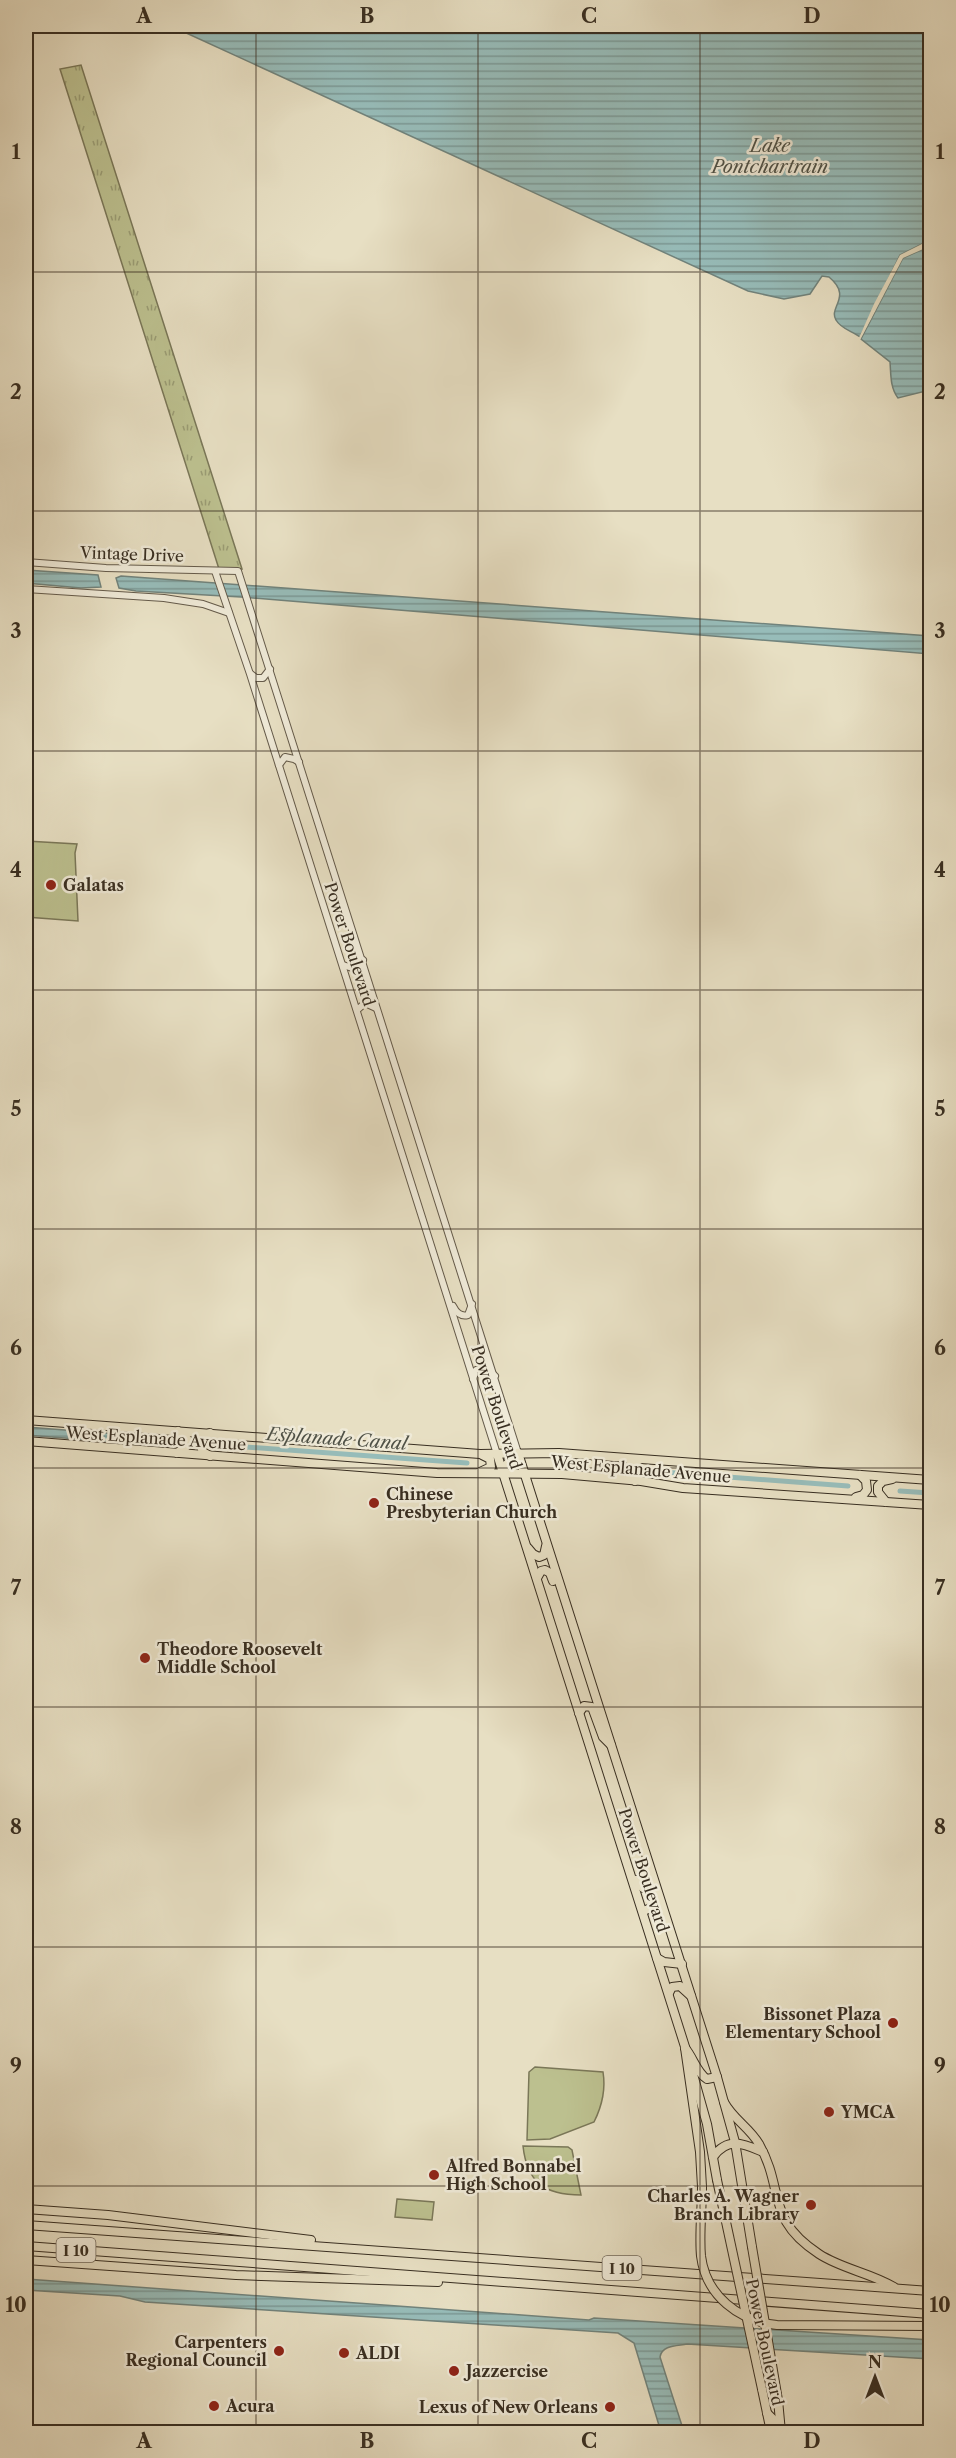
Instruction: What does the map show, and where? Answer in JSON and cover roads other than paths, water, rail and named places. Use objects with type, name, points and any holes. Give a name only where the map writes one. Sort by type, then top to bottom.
[{"type":"highway","points":[[685,2048],[700,2152],[701,2240],[704,2269],[715,2292],[739,2314],[757,2322],[777,2325],[930,2326]]},
{"type":"highway","points":[[724,2102],[730,2113],[758,2143],[763,2152],[783,2220],[798,2238],[819,2254],[843,2267],[887,2282],[897,2289]]},
{"type":"highway","points":[[713,2157],[723,2146],[735,2142],[763,2152]]},
{"type":"highway","points":[[26,2209],[117,2216],[320,2241],[347,2248]]},
{"type":"highway","name":"I 10","points":[[26,2225],[930,2291]]},
{"type":"highway","name":"I 10","points":[[26,2245],[930,2314]]},
{"type":"highway","points":[[26,2260],[236,2275],[526,2283]]},
{"type":"main road","name":"West Esplanade Avenue","points":[[26,1420],[480,1454],[560,1453],[930,1480]]},
{"type":"main road","points":[[176,1454],[184,1450],[188,1440],[185,1435],[177,1431]]},
{"type":"main road","points":[[210,1433],[205,1435],[200,1444],[203,1452],[210,1456]]},
{"type":"main road","name":"West Esplanade Avenue","points":[[26,1442],[391,1470],[476,1474],[562,1474],[683,1488],[930,1505]]},
{"type":"main road","points":[[504,1474],[505,1466],[518,1453]]},
{"type":"main road","name":"Power Boulevard","points":[[518,1453],[682,1964],[735,2142],[778,2400],[779,2433]]},
{"type":"main road","points":[[476,1474],[491,1467],[490,1459],[480,1454]]},
{"type":"main road","name":"Power Boulevard","points":[[497,1454],[669,1993],[707,2124],[771,2433]]},
{"type":"main road","points":[[635,1481],[628,1475],[628,1466],[632,1461],[646,1459]]},
{"type":"main road","points":[[846,1499],[863,1495],[867,1490],[866,1481],[860,1475]]},
{"type":"main road","points":[[886,1502],[878,1492],[878,1486],[883,1481],[896,1478]]},
{"type":"main road","points":[[527,1547],[532,1554],[539,1557],[546,1552],[546,1544]]},
{"type":"main road","points":[[537,1578],[541,1571],[548,1572],[556,1591],[563,1597]]},
{"type":"main road","points":[[579,1713],[584,1706],[592,1707],[603,1737],[612,1746]]},
{"type":"main road","points":[[630,1872],[643,1888],[651,1882],[652,1870]]},
{"type":"main road","points":[[643,1911],[654,1907],[667,1917]]},
{"type":"main road","points":[[657,1958],[664,1962],[682,1964]]},
{"type":"main road","points":[[669,1993],[672,1987],[680,1986],[692,1997]]},
{"type":"main road","points":[[685,2048],[701,2075],[707,2079],[717,2077]]},
{"type":"main road","points":[[697,2065],[705,2068],[711,2061]]},
{"type":"main road","points":[[766,2412],[773,2419],[779,2433]]},
{"type":"street","name":"Vintage Drive","points":[[26,562],[216,574],[238,572]]},
{"type":"street","name":"Power Boulevard","points":[[238,572],[271,669],[518,1453]]},
{"type":"street","name":"Power Boulevard","points":[[216,574],[343,965],[497,1454]]},
{"type":"street","points":[[26,589],[181,600],[211,606],[229,613]]},
{"type":"street","points":[[250,674],[256,678],[263,678],[271,669]]},
{"type":"street","points":[[279,765],[285,757],[299,763]]},
{"type":"street","points":[[343,965],[355,969],[363,960]]},
{"type":"street","points":[[357,1010],[365,1003],[377,1008]]},
{"type":"street","points":[[448,1297],[460,1315],[468,1315],[472,1304]]},
{"type":"street","points":[[473,1379],[476,1370],[485,1367],[495,1377]]},
{"type":"water","name":"Lake Pontchartrain","points":[[171,26],[930,26],[930,240],[900,255],[860,337],[844,328],[836,320],[834,315],[840,296],[836,284],[829,277],[822,276],[810,294],[784,299],[748,291]]},
{"type":"water","points":[[930,246],[930,390],[898,398],[892,385],[890,362],[861,339],[903,258]]},
{"type":"water","points":[[26,570],[98,575],[101,587],[81,588],[26,583]]},
{"type":"water","points":[[121,576],[930,636],[930,654],[241,597],[136,591],[119,588],[116,578]]},
{"type":"water","points":[[26,1427],[181,1439],[181,1447],[26,1435]]},
{"type":"water","points":[[26,2279],[589,2320],[594,2318],[930,2340],[930,2359],[687,2344],[670,2347],[661,2353],[660,2357],[684,2432],[661,2432],[634,2343],[618,2333],[145,2302],[120,2296],[26,2290]]},
{"type":"waterway","name":"Esplanade Canal","points":[[205,1444],[467,1463]]},
{"type":"waterway","name":"Esplanade Canal","points":[[663,1472],[848,1486]]},
{"type":"waterway","name":"Esplanade Canal","points":[[900,1491],[930,1493]]},
{"type":"place","name":"Galatas","points":[[51,885]]},
{"type":"place","name":"Chinese Presbyterian Church","points":[[374,1503]]},
{"type":"place","name":"Theodore Roosevelt Middle School","points":[[145,1658]]},
{"type":"place","name":"Bissonet Plaza Elementary School","points":[[893,2023]]},
{"type":"place","name":"YMCA","points":[[829,2112]]},
{"type":"place","name":"Alfred Bonnabel High School","points":[[434,2175]]},
{"type":"place","name":"Charles A. Wagner Branch Library","points":[[811,2205]]},
{"type":"place","name":"Carpenters Regional Council","points":[[279,2351]]},
{"type":"place","name":"ALDI","points":[[344,2353]]},
{"type":"place","name":"Jazzercise","points":[[454,2371]]},
{"type":"place","name":"Acura","points":[[214,2406]]},
{"type":"place","name":"Lexus of New Orleans","points":[[610,2407]]}]
